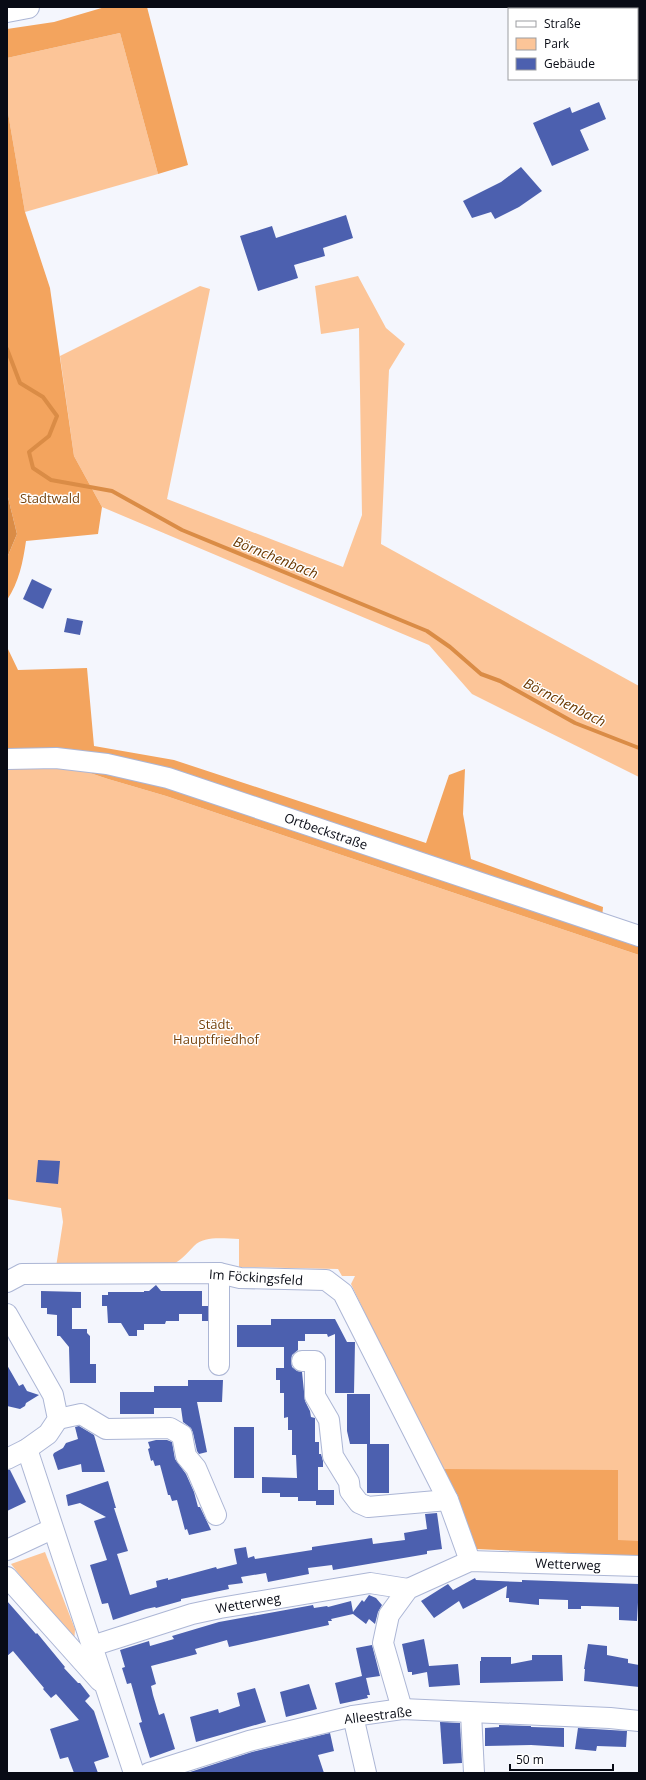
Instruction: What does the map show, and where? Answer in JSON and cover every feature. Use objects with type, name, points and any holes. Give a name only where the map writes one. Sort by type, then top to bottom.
[{"type":"main road","points":[[7,11],[28,7]]},
{"type":"street","name":"Ortbeckstraße","points":[[7,759],[56,758],[100,764],[168,778],[639,936]]},
{"type":"street","name":"Im Föckingsfeld","points":[[7,1282],[22,1274],[219,1273],[240,1278],[326,1280],[343,1293],[448,1500],[470,1561]]},
{"type":"street","points":[[219,1273],[219,1365]]},
{"type":"street","points":[[7,1314],[54,1395],[58,1419],[48,1434],[27,1449],[7,1459]]},
{"type":"street","points":[[302,1361],[315,1361],[315,1396],[329,1420],[332,1456],[349,1482],[350,1491],[359,1503],[368,1507],[448,1500]]},
{"type":"street","points":[[58,1419],[81,1414],[106,1429],[170,1428],[182,1435],[186,1456],[196,1468],[216,1516]]},
{"type":"street","points":[[27,1449],[52,1529],[134,1773]]},
{"type":"street","points":[[7,1550],[52,1529]]},
{"type":"street","name":"Wetterweg","points":[[402,1709],[383,1643],[389,1615],[408,1589],[470,1561],[639,1566]]},
{"type":"street","points":[[7,1577],[106,1686]]},
{"type":"street","name":"Wetterweg","points":[[92,1646],[192,1614],[227,1606],[370,1583],[408,1589]]},
{"type":"street","name":"Alleestraße","points":[[149,1773],[249,1741],[353,1716],[402,1709],[610,1718],[639,1721]]},
{"type":"street","points":[[471,1713],[474,1773]]},
{"type":"street","points":[[353,1716],[366,1773]]},
{"type":"green space","points":[[105,7],[147,7],[188,165],[158,174],[120,33],[7,58],[7,29],[54,22]]},
{"type":"green space","points":[[120,33],[158,174],[25,212],[7,107],[7,58]]},
{"type":"green space","name":"Stadtwald","points":[[7,107],[25,212],[50,288],[74,456],[102,507],[98,534],[26,541],[20,572],[15,586],[7,600],[7,558],[17,534],[7,493]]},
{"type":"green space","points":[[358,276],[386,328],[405,344],[389,370],[381,544],[639,686],[639,777],[472,694],[429,645],[102,507],[74,456],[60,356],[200,286],[210,289],[167,499],[343,567],[362,515],[359,328],[321,334],[315,286]]},
{"type":"green space","points":[[7,647],[18,670],[87,668],[94,746],[174,760],[426,843],[449,775],[465,769],[463,814],[471,859],[603,907],[602,918],[639,940],[639,955],[166,796],[57,762],[7,755]]},
{"type":"green space","name":"Städt. Hauptfriedhof","points":[[7,762],[57,762],[166,796],[639,955],[639,1556],[439,1469],[351,1284],[355,1276],[342,1276],[338,1269],[239,1267],[239,1239],[222,1238],[204,1240],[194,1246],[181,1259],[170,1266],[56,1267],[63,1222],[61,1208],[7,1199]]},
{"type":"green space","points":[[439,1469],[618,1470],[618,1540],[639,1541],[639,1556],[475,1549]]},
{"type":"green space","points":[[45,1552],[75,1629],[74,1644],[11,1564]]},
{"type":"shaded area","points":[[7,493],[17,534],[7,558]]},
{"type":"building","points":[[599,102],[606,119],[580,130],[589,150],[552,166],[533,123],[570,107],[572,113]]},
{"type":"building","points":[[521,167],[542,191],[519,207],[495,219],[491,212],[472,218],[463,201],[501,182]]},
{"type":"building","points":[[346,215],[353,238],[323,248],[325,256],[294,265],[298,278],[258,291],[240,236],[272,226],[276,238]]},
{"type":"building","points":[[32,579],[52,589],[43,609],[23,599]]},
{"type":"building","points":[[67,618],[83,621],[80,635],[64,632]]},
{"type":"building","points":[[38,1160],[60,1161],[58,1184],[36,1182]]},
{"type":"building","points":[[156,1285],[161,1291],[202,1291],[202,1306],[208,1306],[208,1321],[202,1321],[202,1314],[179,1314],[179,1321],[166,1321],[165,1324],[144,1324],[144,1330],[137,1330],[137,1336],[129,1336],[121,1323],[108,1323],[107,1306],[102,1306],[102,1295],[108,1295],[108,1292],[144,1292],[149,1291]]},
{"type":"building","points":[[41,1291],[81,1292],[81,1308],[72,1308],[72,1329],[87,1329],[87,1333],[90,1336],[90,1364],[96,1364],[96,1383],[70,1383],[69,1347],[60,1336],[57,1336],[57,1315],[47,1314],[47,1308],[41,1308]]},
{"type":"building","points":[[271,1319],[335,1319],[347,1342],[355,1342],[354,1393],[335,1393],[335,1334],[328,1337],[327,1334],[305,1334],[305,1341],[298,1341],[298,1350],[292,1355],[291,1361],[292,1367],[297,1371],[302,1372],[305,1401],[311,1417],[315,1418],[315,1442],[319,1442],[319,1454],[321,1454],[323,1461],[323,1467],[318,1467],[318,1490],[334,1490],[334,1505],[316,1505],[316,1501],[298,1501],[298,1497],[280,1497],[280,1493],[262,1493],[262,1477],[297,1478],[296,1455],[292,1455],[292,1430],[288,1430],[288,1417],[284,1418],[284,1393],[280,1393],[280,1380],[276,1380],[276,1368],[284,1368],[284,1347],[237,1347],[237,1325],[271,1325]]},
{"type":"building","points":[[7,1365],[19,1386],[23,1384],[27,1391],[39,1395],[26,1403],[25,1406],[20,1409],[7,1406]]},
{"type":"building","points":[[188,1380],[223,1380],[222,1402],[197,1402],[207,1452],[199,1454],[197,1451],[191,1428],[183,1422],[181,1408],[154,1408],[154,1414],[120,1414],[120,1392],[154,1392],[154,1386],[188,1386]]},
{"type":"building","points":[[347,1394],[370,1394],[370,1444],[350,1444],[347,1431]]},
{"type":"building","points":[[79,1426],[94,1435],[105,1472],[82,1472],[81,1464],[58,1470],[53,1455],[63,1448],[66,1443],[78,1439],[75,1427]]},
{"type":"building","points":[[234,1427],[254,1427],[254,1478],[234,1478]]},
{"type":"building","points":[[167,1440],[172,1442],[175,1459],[186,1474],[194,1492],[198,1507],[200,1507],[211,1530],[189,1535],[187,1529],[185,1530],[177,1500],[172,1501],[170,1495],[168,1495],[160,1465],[155,1466],[153,1460],[151,1461],[148,1442]]},
{"type":"building","points":[[367,1444],[389,1444],[389,1493],[367,1493]]},
{"type":"building","points":[[7,1470],[10,1470],[26,1502],[7,1511]]},
{"type":"building","points":[[108,1481],[116,1508],[114,1508],[128,1551],[117,1554],[130,1595],[157,1587],[156,1581],[168,1578],[168,1580],[216,1567],[217,1569],[237,1564],[234,1549],[246,1547],[248,1558],[254,1556],[255,1559],[312,1550],[312,1547],[372,1538],[373,1544],[405,1540],[404,1533],[427,1529],[425,1514],[437,1513],[442,1549],[427,1551],[427,1554],[333,1570],[332,1565],[308,1568],[309,1574],[268,1582],[266,1573],[241,1577],[243,1583],[228,1585],[229,1589],[181,1599],[181,1601],[156,1608],[146,1609],[113,1620],[108,1603],[102,1604],[90,1565],[107,1560],[94,1521],[106,1517],[80,1503],[68,1506],[66,1495]]},
{"type":"building","points":[[475,1578],[476,1580],[522,1582],[522,1580],[639,1584],[637,1621],[619,1620],[619,1607],[581,1606],[581,1609],[568,1609],[568,1600],[539,1599],[539,1605],[509,1602],[509,1598],[506,1598],[507,1586],[463,1609],[459,1601],[434,1618],[421,1601],[448,1584],[453,1590]]},
{"type":"building","points":[[369,1595],[376,1598],[382,1605],[378,1612],[375,1624],[369,1619],[366,1624],[353,1614],[331,1619],[332,1621],[328,1621],[329,1625],[229,1647],[227,1640],[195,1649],[197,1654],[151,1666],[156,1684],[151,1686],[153,1695],[159,1715],[164,1713],[175,1749],[150,1758],[139,1723],[142,1722],[131,1683],[127,1684],[122,1668],[125,1667],[120,1650],[149,1641],[150,1646],[174,1639],[172,1636],[219,1622],[313,1605],[314,1608],[328,1607],[351,1601],[353,1612],[362,1600],[364,1602]]},
{"type":"building","points":[[7,1601],[36,1634],[37,1633],[65,1667],[64,1668],[78,1683],[80,1683],[90,1696],[85,1701],[94,1711],[109,1757],[94,1762],[98,1773],[74,1773],[68,1757],[60,1759],[50,1729],[79,1720],[56,1694],[51,1698],[13,1651],[7,1656]]},
{"type":"building","points":[[424,1639],[429,1666],[458,1664],[460,1685],[429,1687],[427,1672],[412,1675],[412,1672],[408,1672],[402,1644]]},
{"type":"building","points":[[588,1644],[607,1646],[607,1655],[628,1659],[628,1663],[639,1665],[639,1687],[584,1681],[584,1669]]},
{"type":"building","points":[[372,1645],[380,1676],[366,1678],[370,1695],[367,1695],[368,1698],[340,1704],[335,1683],[362,1676],[356,1648]]},
{"type":"building","points":[[532,1655],[562,1655],[563,1681],[480,1683],[481,1657],[511,1657],[511,1664],[532,1660]]},
{"type":"building","points":[[309,1684],[317,1709],[286,1717],[280,1692]]},
{"type":"building","points":[[255,1688],[266,1722],[196,1742],[190,1717],[218,1709],[219,1713],[240,1706],[237,1693]]},
{"type":"building","points":[[440,1722],[460,1723],[462,1763],[443,1764]]},
{"type":"building","points":[[499,1725],[564,1728],[564,1747],[531,1745],[485,1746],[485,1728],[499,1727]]},
{"type":"building","points":[[578,1728],[627,1731],[626,1747],[597,1746],[596,1751],[575,1749]]},
{"type":"building","points":[[330,1733],[334,1751],[318,1755],[324,1773],[187,1773],[252,1752]]},
{"type":"waterway","name":"Börnchenbach","points":[[7,349],[20,383],[43,397],[57,416],[49,436],[29,452],[33,468],[51,480],[112,491],[182,530],[427,631],[450,647],[481,674],[500,681],[575,723],[639,748]]}]
